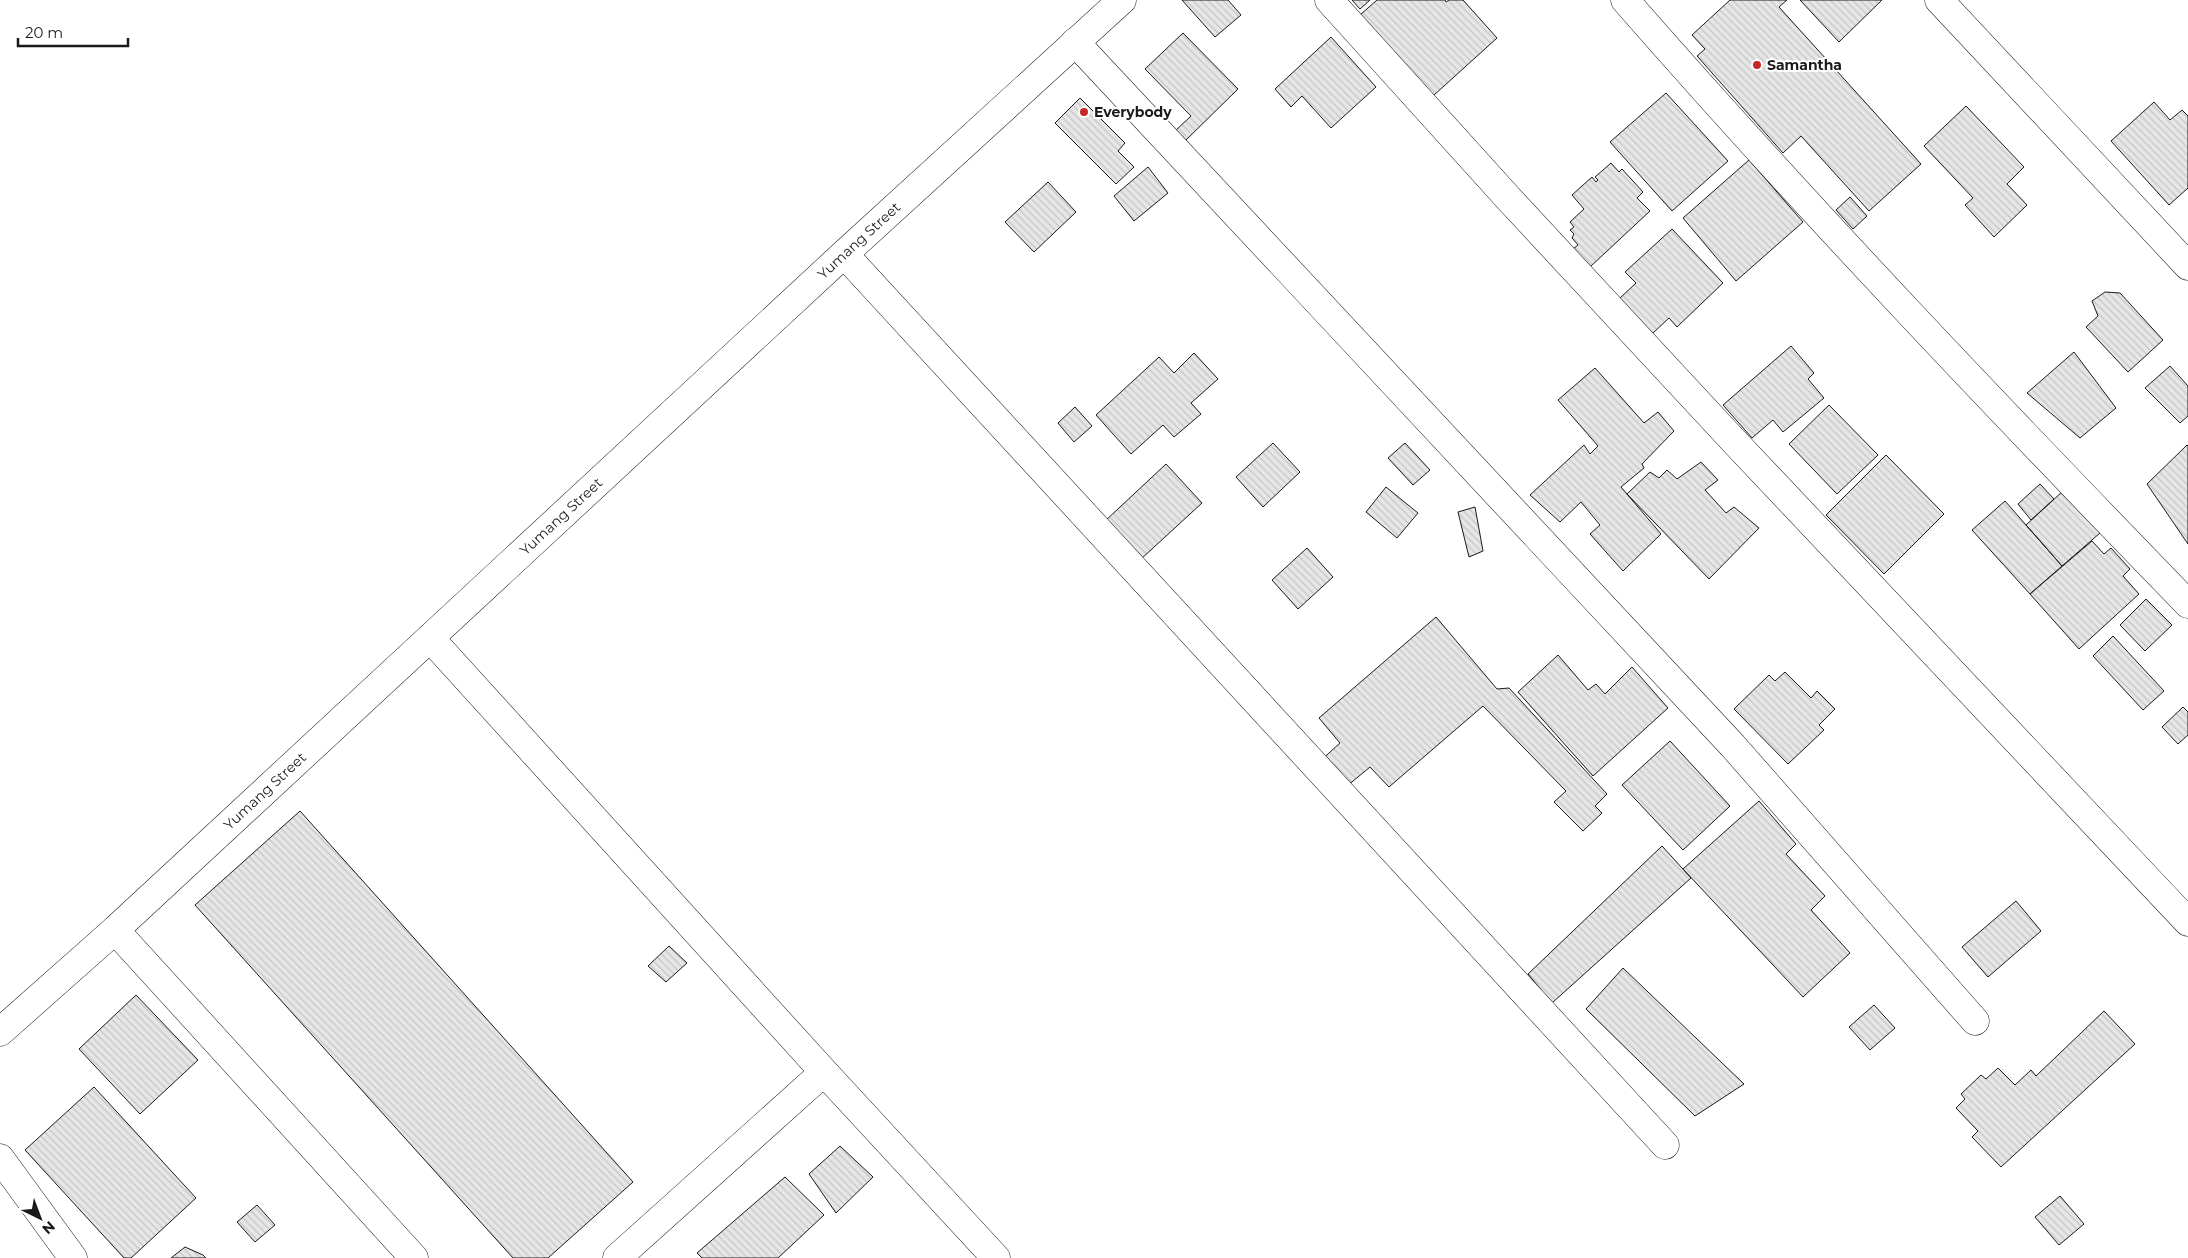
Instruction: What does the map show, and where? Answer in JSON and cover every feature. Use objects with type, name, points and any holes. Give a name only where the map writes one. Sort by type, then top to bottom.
[{"type":"street","name":"Yumang Street","points":[[0,1032],[115,930],[844,254],[1122,0]]},
{"type":"street","points":[[1329,0],[1509,199],[1732,439],[2188,922]]},
{"type":"street","points":[[1625,0],[1754,147],[2045,456],[2188,604]]},
{"type":"street","points":[[1939,0],[2188,266]]},
{"type":"street","points":[[1075,42],[1733,746],[1975,1021]]},
{"type":"street","points":[[844,254],[1666,1145]]},
{"type":"street","points":[[430,638],[824,1072],[996,1258]]},
{"type":"street","points":[[115,930],[414,1258]]},
{"type":"street","points":[[617,1258],[824,1072]]},
{"type":"street","points":[[0,1158],[73,1258]]},
{"type":"building","points":[[1182,0],[1228,0],[1241,15],[1215,37]]},
{"type":"building","points":[[1352,0],[1370,0],[1360,9]]},
{"type":"building","points":[[1377,0],[1445,0],[1446,2],[1449,0],[1463,0],[1497,38],[1433,96],[1360,15]]},
{"type":"building","points":[[1730,0],[1787,0],[1779,7],[1921,164],[1869,211],[1801,136],[1783,153],[1697,56],[1705,49],[1692,35]]},
{"type":"building","points":[[1800,0],[1882,0],[1839,42]]},
{"type":"building","points":[[1183,33],[1238,89],[1185,141],[1175,131],[1191,116],[1145,69]]},
{"type":"building","points":[[1331,37],[1376,87],[1331,128],[1302,96],[1291,107],[1275,89]]},
{"type":"building","points":[[1666,93],[1728,161],[1672,211],[1610,142]]},
{"type":"building","points":[[1080,98],[1125,143],[1118,151],[1134,167],[1116,184],[1055,123]]},
{"type":"building","points":[[2154,102],[2170,120],[2182,110],[2188,116],[2188,188],[2169,205],[2111,141]]},
{"type":"building","points":[[1966,106],[2024,167],[2007,184],[2027,205],[1994,237],[1965,205],[1973,198],[1924,146]]},
{"type":"building","points":[[1749,160],[1803,222],[1736,281],[1683,218]]},
{"type":"building","points":[[1611,163],[1619,172],[1622,169],[1643,192],[1637,198],[1650,211],[1590,267],[1573,249],[1578,245],[1572,238],[1574,234],[1570,230],[1574,227],[1570,222],[1584,209],[1572,195],[1592,177],[1596,182],[1598,180],[1595,177]]},
{"type":"building","points":[[1148,167],[1168,193],[1134,221],[1114,196]]},
{"type":"building","points":[[1048,182],[1076,212],[1034,252],[1005,222]]},
{"type":"building","points":[[1850,197],[1867,216],[1853,229],[1836,210]]},
{"type":"building","points":[[1672,229],[1723,283],[1677,327],[1669,318],[1652,334],[1619,299],[1636,283],[1625,272]]},
{"type":"building","points":[[2105,292],[2120,293],[2163,340],[2128,372],[2086,327],[2098,316],[2092,301]]},
{"type":"building","points":[[1791,346],[1814,373],[1808,379],[1824,398],[1783,432],[1773,420],[1752,438],[1723,405]]},
{"type":"building","points":[[2074,352],[2116,408],[2080,438],[2027,393]]},
{"type":"building","points":[[1194,353],[1218,379],[1191,403],[1201,414],[1174,437],[1163,425],[1131,454],[1096,415],[1159,357],[1174,373]]},
{"type":"building","points":[[2170,366],[2188,386],[2188,416],[2180,423],[2145,388]]},
{"type":"building","points":[[1595,368],[1644,423],[1658,412],[1674,431],[1642,464],[1644,468],[1621,487],[1661,534],[1623,571],[1590,534],[1600,525],[1581,502],[1560,522],[1530,495],[1584,445],[1590,454],[1598,446],[1558,400]]},
{"type":"building","points":[[1829,405],[1878,455],[1837,494],[1789,444]]},
{"type":"building","points":[[1075,407],[1092,426],[1074,442],[1058,423]]},
{"type":"building","points":[[1273,443],[1300,472],[1263,507],[1236,477]]},
{"type":"building","points":[[1405,443],[1430,470],[1413,485],[1388,458]]},
{"type":"building","points":[[2188,446],[2188,544],[2147,484]]},
{"type":"building","points":[[1886,455],[1944,514],[1884,574],[1826,515]]},
{"type":"building","points":[[1701,462],[1718,480],[1705,490],[1726,513],[1734,507],[1759,528],[1709,579],[1627,494],[1650,472],[1659,478],[1667,470],[1677,479]]},
{"type":"building","points":[[1166,464],[1202,503],[1140,560],[1104,522]]},
{"type":"building","points":[[2040,484],[2054,499],[2031,520],[2018,504]]},
{"type":"building","points":[[1386,487],[1418,513],[1397,538],[1366,512]]},
{"type":"building","points":[[2063,491],[2100,533],[2062,566],[2026,525]]},
{"type":"building","points":[[2005,501],[2062,566],[2030,594],[1972,530]]},
{"type":"building","points":[[1475,507],[1483,551],[1469,557],[1458,512]]},
{"type":"building","points":[[2092,541],[2104,554],[2111,548],[2130,569],[2123,576],[2139,594],[2079,649],[2030,594]]},
{"type":"building","points":[[1307,548],[1333,577],[1298,609],[1272,580]]},
{"type":"building","points":[[2146,599],[2172,625],[2145,651],[2120,625]]},
{"type":"building","points":[[1436,617],[1497,689],[1509,688],[1607,794],[1595,806],[1602,813],[1583,831],[1554,802],[1566,791],[1483,706],[1389,787],[1370,767],[1341,791],[1318,763],[1340,743],[1319,718]]},
{"type":"building","points":[[2113,636],[2164,691],[2143,710],[2093,656]]},
{"type":"building","points":[[1558,655],[1588,690],[1596,684],[1605,694],[1632,667],[1668,708],[1593,776],[1518,692]]},
{"type":"building","points":[[1785,672],[1811,698],[1817,691],[1835,709],[1819,725],[1824,730],[1788,764],[1734,709],[1769,675],[1775,681]]},
{"type":"building","points":[[2183,707],[2188,712],[2188,735],[2178,744],[2162,727]]},
{"type":"building","points":[[1670,741],[1730,806],[1683,850],[1622,785]]},
{"type":"building","points":[[1759,801],[1796,844],[1786,854],[1825,896],[1811,910],[1850,953],[1803,997],[1683,869]]},
{"type":"building","points":[[300,811],[633,1182],[548,1258],[513,1258],[195,905]]},
{"type":"building","points":[[1662,846],[1691,878],[1552,1003],[1528,974]]},
{"type":"building","points":[[2016,901],[2041,931],[1988,977],[1962,947]]},
{"type":"building","points":[[669,946],[687,963],[666,982],[648,966]]},
{"type":"building","points":[[1623,968],[1744,1084],[1695,1116],[1586,1009]]},
{"type":"building","points":[[136,995],[198,1060],[140,1114],[79,1049]]},
{"type":"building","points":[[1874,1005],[1895,1028],[1870,1050],[1849,1027]]},
{"type":"building","points":[[2104,1011],[2135,1044],[2001,1167],[1972,1137],[1978,1131],[1956,1108],[1965,1099],[1961,1094],[1981,1075],[1986,1079],[1998,1068],[2015,1085],[2031,1070],[2036,1076]]},
{"type":"building","points":[[94,1087],[196,1198],[131,1258],[124,1258],[25,1150]]},
{"type":"building","points":[[840,1146],[873,1177],[836,1213],[809,1174]]},
{"type":"building","points":[[785,1177],[824,1215],[778,1258],[702,1258],[697,1253]]},
{"type":"building","points":[[2060,1196],[2084,1224],[2059,1245],[2035,1217]]},
{"type":"building","points":[[257,1205],[275,1225],[255,1242],[237,1222]]},
{"type":"building","points":[[185,1247],[203,1255],[206,1258],[171,1258]]},
{"type":"place","name":"Samantha","points":[[1757,65]]},
{"type":"place","name":"Everybody","points":[[1084,112]]}]
